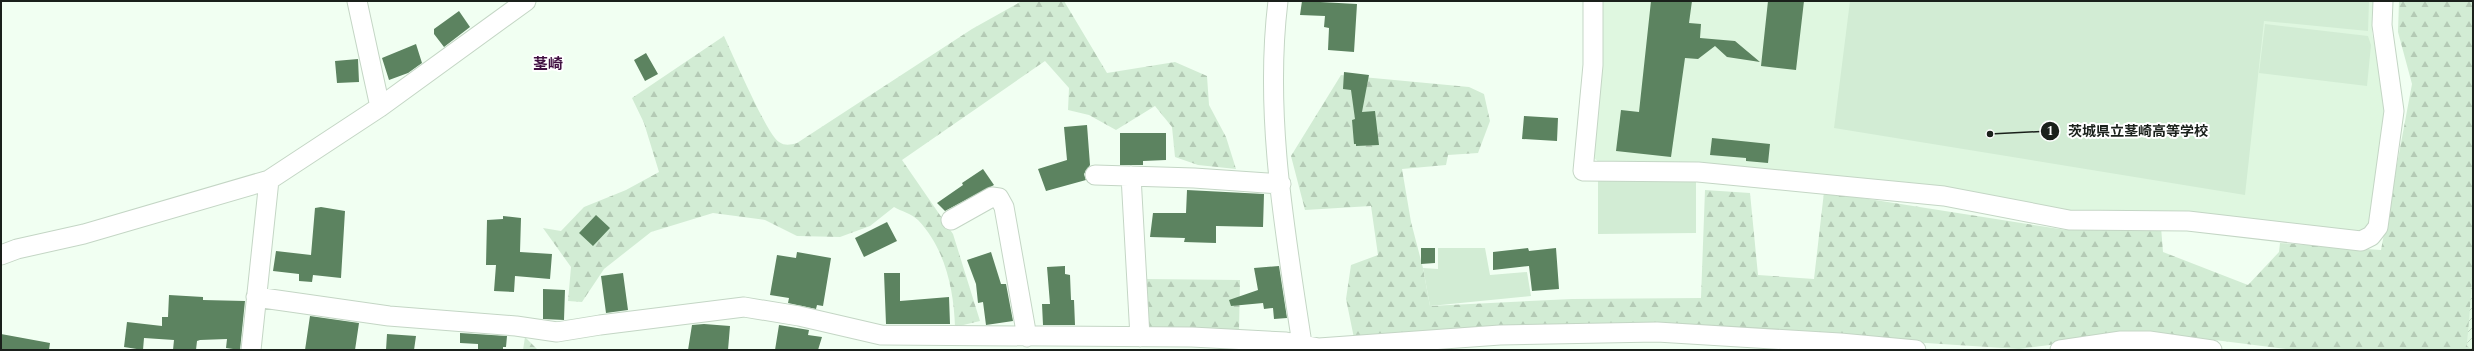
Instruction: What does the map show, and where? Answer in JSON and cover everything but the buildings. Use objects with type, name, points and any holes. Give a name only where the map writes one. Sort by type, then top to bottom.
[{"type":"street","points":[[357,1],[380,107]]},
{"type":"street","points":[[1,255],[17,249],[84,234],[269,180],[380,107],[526,1]]},
{"type":"street","points":[[1278,1],[1274,58],[1275,118],[1284,230],[1302,344]]},
{"type":"street","points":[[1593,1],[1593,65],[1584,171],[1698,172],[1944,196],[2069,220],[2188,220],[2361,241],[2371,236],[2378,227],[2394,111],[2382,25],[2383,1]]},
{"type":"street","points":[[1095,175],[1194,178],[1281,184]]},
{"type":"street","points":[[1131,176],[1140,337]]},
{"type":"street","points":[[251,350],[269,180]]},
{"type":"street","points":[[951,220],[992,197],[999,198],[1004,207],[1027,337]]},
{"type":"street","points":[[256,297],[389,316],[516,326],[557,332],[600,324],[744,307],[799,316],[881,335],[1140,337],[1302,344],[1320,348],[1500,334],[1657,332],[1840,343],[1916,350]]},
{"type":"street","points":[[2060,350],[2121,341],[2149,341],[2212,350]]},
{"type":"shaded area","points":[[1603,1],[2374,1],[2372,33],[2388,110],[2374,222],[2361,232],[2166,211],[2064,211],[1600,163],[1594,158]]},
{"type":"shaded area","points":[[2473,226],[2473,350],[2467,346]]},
{"type":"green space","points":[[1022,1],[1064,1],[1107,73],[1175,62],[1207,76],[1209,105],[1226,137],[1236,169],[1198,165],[1175,157],[1172,127],[1155,106],[1116,130],[1089,115],[1068,110],[1069,88],[1045,61],[902,160],[953,234],[980,321],[955,327],[953,299],[950,284],[935,243],[916,218],[894,207],[870,226],[840,237],[797,236],[765,220],[713,213],[651,232],[604,269],[582,302],[568,301],[571,267],[543,228],[561,231],[584,207],[626,190],[659,172],[644,123],[632,98],[724,36],[766,125],[779,142],[785,145],[790,145],[797,143],[972,29]]},
{"type":"green space","points":[[1850,1],[2369,1],[2368,31],[2264,21],[2245,195],[1834,128]]},
{"type":"green space","points":[[2399,1],[2473,1],[2473,267],[2467,346],[2473,350],[2295,350],[2151,332],[2019,349],[1662,326],[1354,338],[1346,299],[1351,265],[1378,255],[1371,206],[1305,210],[1291,156],[1341,75],[1469,87],[1484,94],[1490,121],[1478,153],[1448,155],[1446,165],[1402,169],[1411,222],[1423,268],[1430,306],[1572,299],[1701,298],[1705,190],[1750,193],[1758,275],[1814,279],[1824,192],[2066,230],[2161,227],[2163,252],[2248,285],[2279,252],[2280,243],[2381,250],[2412,84],[2398,32]]},
{"type":"green space","points":[[2265,24],[2368,36],[2371,45],[2367,86],[2259,73]]},
{"type":"green space","points":[[1598,181],[1696,181],[1696,233],[1598,234]]},
{"type":"green space","points":[[1438,248],[1485,248],[1490,275],[1527,272],[1531,296],[1430,306],[1423,268],[1438,269]]},
{"type":"green space","points":[[1144,279],[1240,280],[1239,332],[1144,331]]},
{"type":"green space","points":[[525,337],[538,350],[523,350]]},
{"type":"place","name":"茨城県立茎崎高等学校","points":[[1990,134]]},
{"type":"district","name":"茎崎","points":[[548,64]]}]
